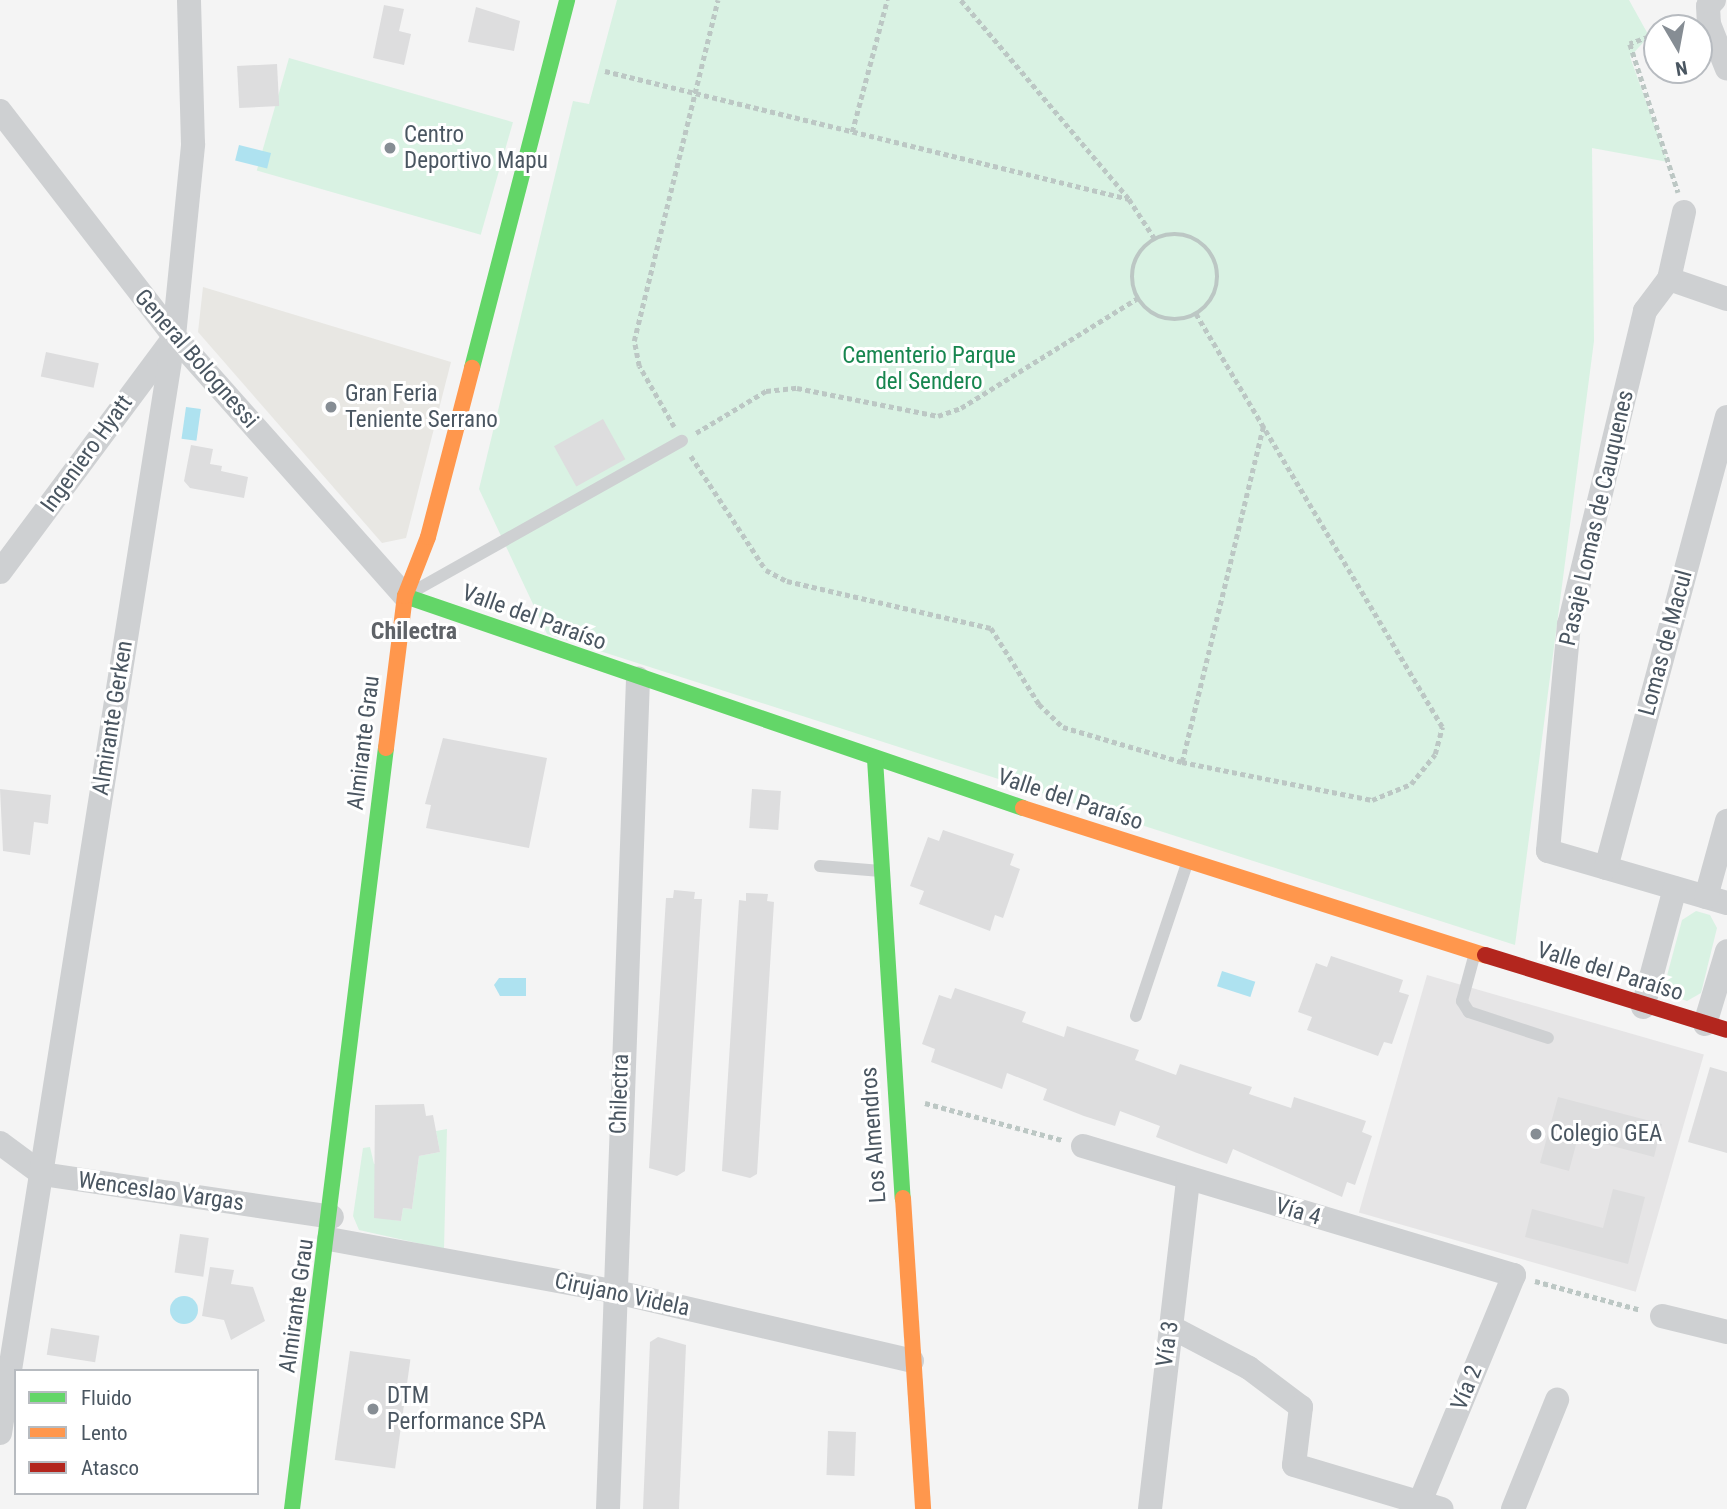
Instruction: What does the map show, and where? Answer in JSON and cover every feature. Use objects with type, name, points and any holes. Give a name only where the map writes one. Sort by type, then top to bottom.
[{"type":"street","name":"Almirante Gerken","points":[[0,1433],[174,336],[193,144],[189,0]]},
{"type":"street","name":"Almirante Grau","points":[[292,1509],[330,1228],[405,596],[428,537],[567,0]]},
{"type":"street","points":[[1709,2],[1727,69]]},
{"type":"street","name":"General Bolognessi","points":[[0,111],[174,336],[405,596]]},
{"type":"street","points":[[1684,212],[1669,279],[1727,299]]},
{"type":"street","name":"Pasaje Lomas de Cauquenes","points":[[1606,868],[1548,851],[1569,624],[1645,311],[1669,279]]},
{"type":"street","name":"Ingeniero Hyatt","points":[[0,572],[174,336]]},
{"type":"street","name":"Lomas de Macul","points":[[1606,868],[1727,417]]},
{"type":"street","name":"Valle del Paraíso","points":[[405,596],[638,679],[1187,862],[1643,1007],[1716,1027]]},
{"type":"street","name":"Chilectra","points":[[608,1509],[612,1291],[638,679]]},
{"type":"street","name":"Los Almendros","points":[[875,759],[894,1095],[923,1509]]},
{"type":"street","points":[[1606,868],[1717,900],[1727,821]]},
{"type":"street","points":[[1643,1007],[1675,888]]},
{"type":"street","points":[[1716,1027],[1727,951]]},
{"type":"street","name":"Wenceslao Vargas","points":[[0,1143],[42,1174],[330,1228]]},
{"type":"street","name":"Vía 4","points":[[1083,1146],[1188,1180],[1514,1275]]},
{"type":"street","name":"Vía 3","points":[[1150,1509],[1188,1180]]},
{"type":"street","name":"Cirujano Videla","points":[[330,1228],[912,1361]]},
{"type":"street","name":"Vía 2","points":[[1431,1505],[1514,1275]]},
{"type":"street","points":[[1662,1316],[1727,1332]]},
{"type":"street","points":[[1171,1327],[1249,1368],[1301,1407],[1294,1465],[1394,1503],[1431,1505]]},
{"type":"street","points":[[1513,1509],[1558,1400]]},
{"type":"lane","points":[[405,596],[682,441]]},
{"type":"lane","points":[[1136,1016],[1187,862]]},
{"type":"lane","points":[[820,866],[882,871]]},
{"type":"lane","points":[[1475,953],[1462,1001],[1469,1012],[1548,1038]]},
{"type":"path","points":[[718,0],[691,95],[634,341],[639,366],[682,441],[766,570],[787,581],[991,628],[1038,704],[1063,727],[1182,762],[1372,800],[1411,784],[1435,754],[1441,727],[1196,314]]},
{"type":"path","points":[[852,132],[887,0]]},
{"type":"path","points":[[961,0],[1129,199],[1155,239]]},
{"type":"path","points":[[1643,39],[1630,44],[1684,212]]},
{"type":"path","points":[[605,71],[691,95],[1129,199]]},
{"type":"path","points":[[1194,238],[1215,259],[1217,288],[1196,314],[1166,319],[1138,298],[1133,266],[1155,239],[1194,238]]},
{"type":"path","points":[[682,441],[766,391],[797,388],[938,416],[961,408],[1138,298]]},
{"type":"path","points":[[1182,762],[1263,426]]},
{"type":"path","points":[[894,1095],[1083,1146]]},
{"type":"path","points":[[1514,1275],[1662,1316]]},
{"type":"shaded area","name":"Gran Feria Teniente Serrano","points":[[203,287],[451,362],[406,538],[382,543],[198,332]]},
{"type":"shaded area","name":"Colegio GEA","points":[[1427,975],[1704,1054],[1636,1292],[1359,1212]]},
{"type":"green space","name":"Cementerio Parque del Sendero","points":[[617,0],[1629,0],[1643,25],[1643,43],[1630,57],[1668,162],[1592,148],[1594,341],[1515,945],[547,634],[479,489],[573,101],[589,104]]},
{"type":"green space","name":"Centro Deportivo Mapu","points":[[289,58],[513,122],[481,235],[257,170]]},
{"type":"green space","points":[[1696,911],[1710,915],[1717,928],[1701,993],[1687,1001],[1672,996],[1665,983],[1682,920]]},
{"type":"green space","points":[[447,1129],[444,1249],[359,1230],[353,1216],[363,1148],[370,1147],[374,1164],[381,1163],[374,1217],[401,1221],[403,1208],[412,1209],[419,1156],[440,1152],[436,1131]]},
{"type":"water","points":[[239,145],[271,153],[267,169],[235,161]]},
{"type":"water","points":[[186,407],[201,409],[196,441],[182,439]]},
{"type":"water","points":[[1222,971],[1255,982],[1250,997],[1217,986]]},
{"type":"water","points":[[499,978],[526,978],[526,996],[500,996],[494,985]]},
{"type":"water","points":[[184,1296],[194,1300],[198,1310],[194,1320],[184,1324],[174,1320],[170,1310],[174,1300]]},
{"type":"building","points":[[384,5],[404,9],[399,31],[411,34],[404,65],[373,58]]},
{"type":"building","points":[[476,7],[520,21],[514,51],[468,42]]},
{"type":"building","points":[[277,64],[279,106],[239,108],[237,66]]},
{"type":"building","points":[[46,352],[99,363],[94,388],[41,376]]},
{"type":"building","points":[[603,419],[625,459],[576,486],[554,446]]},
{"type":"building","points":[[191,445],[213,449],[210,464],[222,466],[221,471],[248,477],[244,498],[190,488],[184,481]]},
{"type":"building","points":[[443,738],[547,758],[529,848],[426,828],[431,805],[425,804]]},
{"type":"building","points":[[0,789],[51,795],[48,824],[34,822],[30,855],[3,851]]},
{"type":"building","points":[[752,789],[781,791],[778,830],[749,828]]},
{"type":"building","points":[[943,830],[1014,854],[1010,865],[1020,869],[1003,918],[995,915],[990,931],[919,904],[924,891],[910,886],[928,837],[939,841]]},
{"type":"building","points":[[674,890],[695,892],[694,899],[702,899],[685,1171],[677,1176],[649,1168],[666,898],[673,898]]},
{"type":"building","points":[[746,893],[768,894],[767,901],[774,902],[757,1174],[750,1178],[722,1171],[739,900],[746,901]]},
{"type":"building","points":[[1331,956],[1403,980],[1399,992],[1409,995],[1392,1044],[1384,1042],[1378,1056],[1307,1030],[1312,1017],[1298,1012],[1316,963],[1327,967]]},
{"type":"building","points":[[955,988],[1026,1012],[1022,1022],[1064,1037],[1067,1026],[1139,1050],[1135,1060],[1176,1075],[1180,1064],[1252,1087],[1249,1094],[1291,1108],[1294,1097],[1366,1121],[1362,1132],[1372,1136],[1355,1185],[1347,1182],[1342,1197],[1233,1149],[1227,1164],[1156,1137],[1160,1126],[1120,1111],[1115,1126],[1043,1100],[1047,1089],[1007,1073],[1002,1089],[931,1062],[935,1049],[922,1044],[939,995],[951,999]]},
{"type":"building","points":[[1710,1067],[1727,1072],[1727,1153],[1688,1142]]},
{"type":"building","points":[[1558,1097],[1662,1124],[1654,1157],[1578,1137],[1569,1171],[1540,1163]]},
{"type":"building","points":[[424,1104],[426,1116],[433,1115],[440,1152],[419,1156],[412,1209],[403,1208],[401,1221],[374,1218],[375,1105]]},
{"type":"building","points":[[1613,1189],[1645,1197],[1628,1264],[1525,1237],[1532,1209],[1603,1228]]},
{"type":"building","points":[[180,1234],[209,1238],[203,1277],[175,1273]]},
{"type":"building","points":[[210,1267],[234,1270],[231,1284],[253,1287],[265,1321],[231,1340],[224,1320],[202,1316]]},
{"type":"building","points":[[51,1328],[99,1336],[95,1362],[47,1355]]},
{"type":"building","points":[[658,1337],[686,1345],[679,1509],[643,1509],[650,1342]]},
{"type":"building","name":"DTM Performance SPA","points":[[350,1351],[410,1359],[395,1468],[335,1460]]},
{"type":"building","points":[[828,1431],[856,1432],[854,1476],[826,1475]]},
{"type":"traffic: fast","points":[[472,368],[567,0]]},
{"type":"traffic: fast","points":[[405,596],[1023,808]]},
{"type":"traffic: fast","points":[[292,1509],[386,748]]},
{"type":"traffic: fast","points":[[875,759],[903,1198]]},
{"type":"traffic: slow","points":[[386,748],[405,596],[428,537],[472,368]]},
{"type":"traffic: slow","points":[[1023,808],[1485,955]]},
{"type":"traffic: slow","points":[[903,1198],[923,1509]]},
{"type":"traffic: jam","points":[[1485,955],[1727,1030]]},
{"type":"place","name":"Centro Deportivo Mapu","points":[[390,148]]},
{"type":"place","name":"Gran Feria Teniente Serrano","points":[[331,407]]},
{"type":"place","name":"Colegio GEA","points":[[1536,1134]]},
{"type":"place","name":"DTM Performance SPA","points":[[373,1409]]},
{"type":"district","name":"Chilectra","points":[[414,632]]}]
